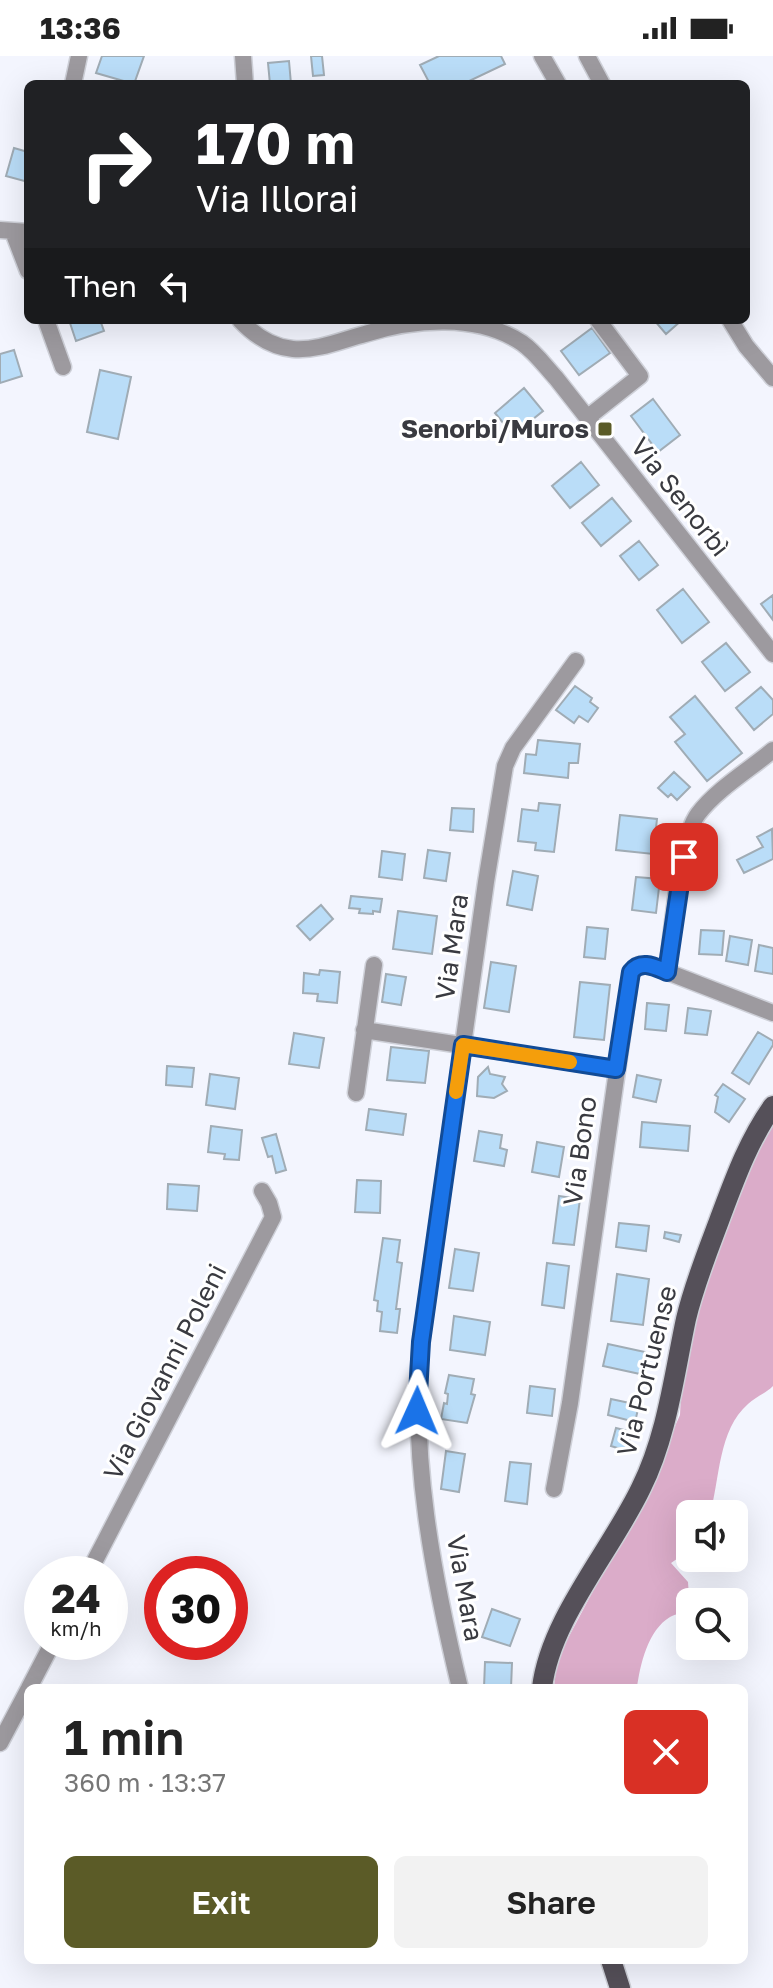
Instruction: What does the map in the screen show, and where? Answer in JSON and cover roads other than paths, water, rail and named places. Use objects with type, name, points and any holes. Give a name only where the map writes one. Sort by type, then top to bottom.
[{"type":"main road","name":"Via Portuense","points":[[543,1684],[555,1639],[634,1504],[651,1465],[669,1404],[687,1314],[701,1269],[741,1164],[773,1106]]},
{"type":"main road","points":[[612,1964],[620,1988]]},
{"type":"street","points":[[74,80],[79,56]]},
{"type":"street","points":[[243,56],[245,80]]},
{"type":"street","points":[[542,56],[556,80]]},
{"type":"street","points":[[587,56],[600,80]]},
{"type":"street","points":[[14,231],[24,260]]},
{"type":"street","points":[[47,324],[63,367]]},
{"type":"street","name":"Via Senorbì","points":[[245,324],[276,346],[293,349],[318,348],[378,330],[412,324]]},
{"type":"street","name":"Via Senorbì","points":[[463,324],[494,330],[513,338],[536,355],[773,654]]},
{"type":"street","points":[[587,418],[640,376],[601,324]]},
{"type":"street","points":[[732,324],[773,378]]},
{"type":"street","name":"Via Mara","points":[[459,1684],[432,1555],[417,1385],[505,766],[525,729],[576,661]]},
{"type":"street","points":[[667,972],[684,857],[693,822],[704,806],[773,750]]},
{"type":"street","name":"Via Bono","points":[[554,1489],[570,1403],[631,972],[636,966],[644,964],[773,1013]]},
{"type":"street","points":[[356,1093],[374,965]]},
{"type":"street","points":[[364,1030],[616,1069]]},
{"type":"street","name":"Via Giovanni Poleni","points":[[97,1556],[273,1217],[262,1191]]},
{"type":"street","points":[[31,1684],[43,1660]]},
{"type":"street","points":[[0,1743],[24,1697]]},
{"type":"place","name":"Senorbi/Muros","points":[[605,429]]}]
